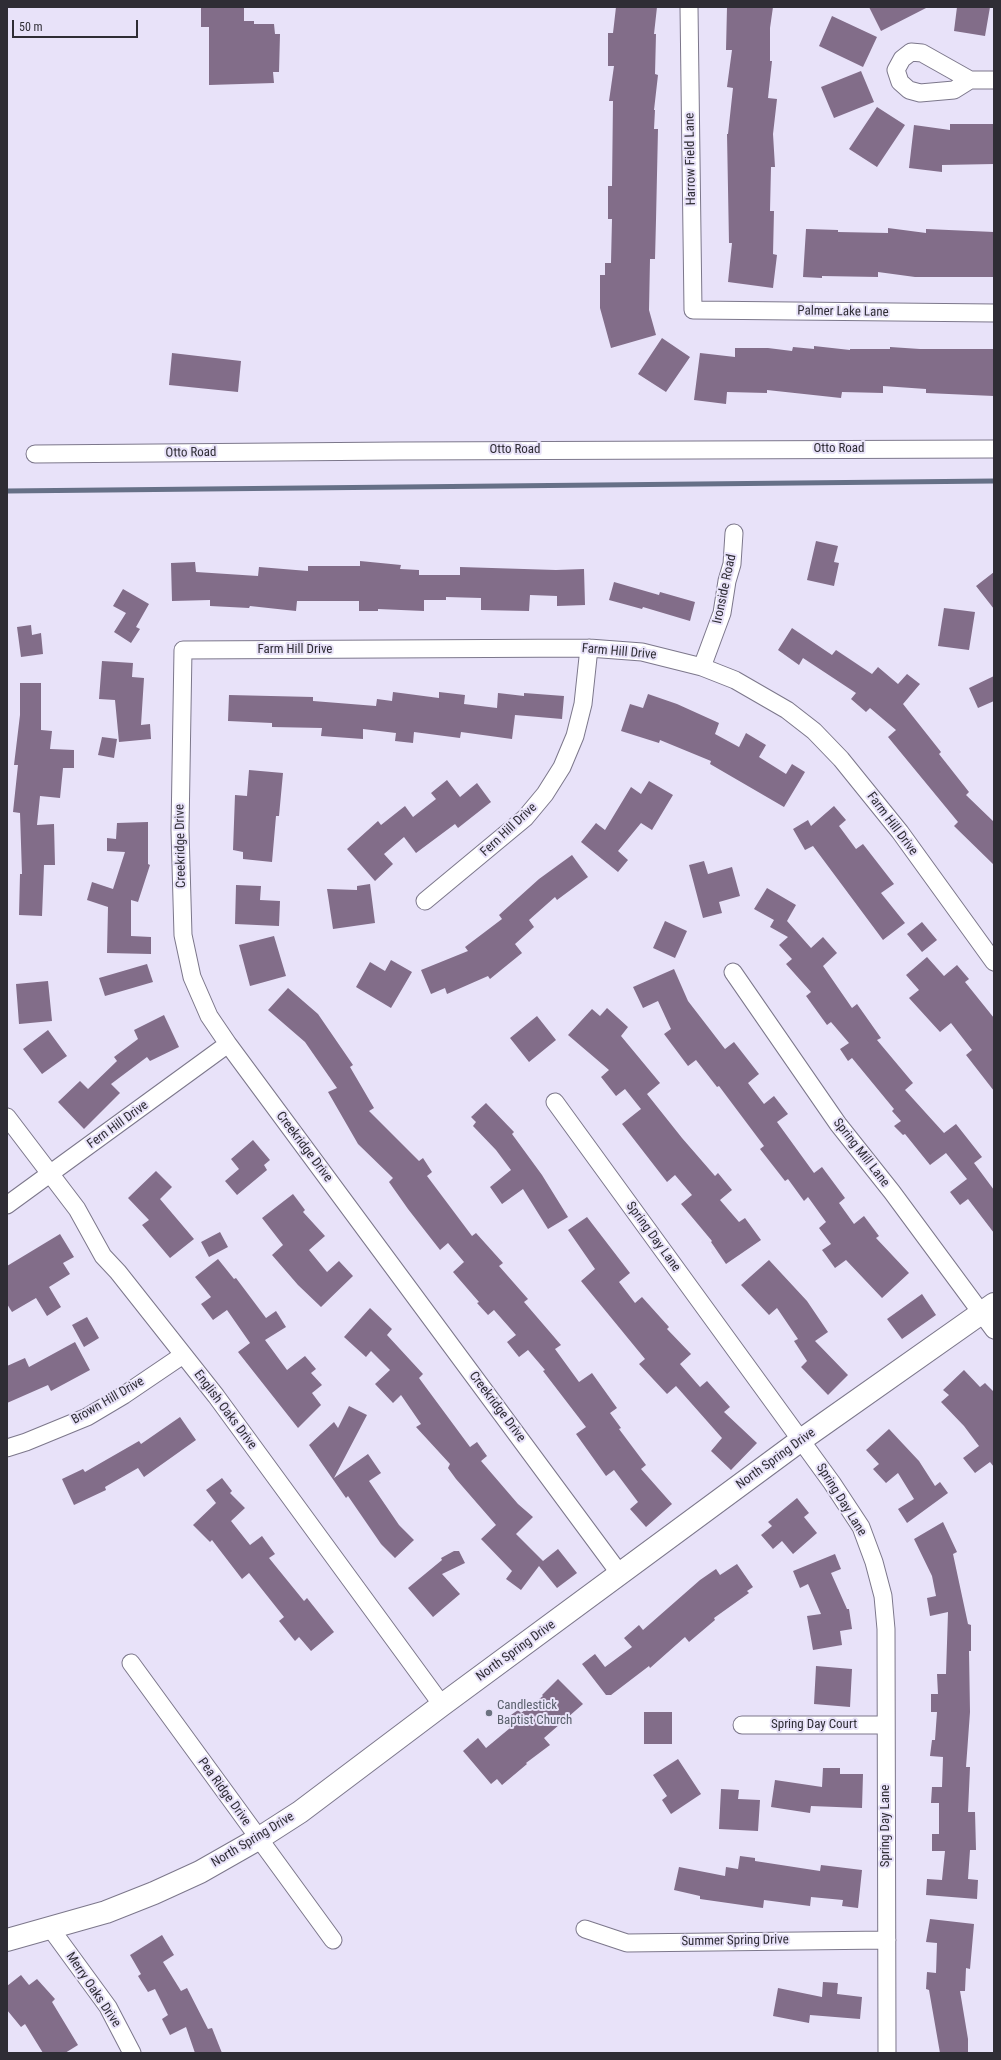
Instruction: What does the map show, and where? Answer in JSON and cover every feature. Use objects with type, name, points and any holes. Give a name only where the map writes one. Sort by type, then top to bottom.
[{"type":"street","name":"Harrow Field Lane","points":[[689,7],[693,310]]},
{"type":"street","points":[[970,80],[994,80]]},
{"type":"street","name":"Palmer Lake Lane","points":[[693,310],[994,313]]},
{"type":"street","name":"Otto Road","points":[[35,454],[407,450],[994,449]]},
{"type":"street","name":"Ironside Road","points":[[702,666],[722,613],[727,581],[732,564],[734,533]]},
{"type":"street","name":"Farm Hill Drive","points":[[183,650],[590,648],[642,652],[702,666],[735,680],[787,710],[814,731],[841,759],[900,832],[994,962]]},
{"type":"street","name":"Fern Hill Drive","points":[[425,901],[525,818],[545,794],[562,767],[575,736],[583,704],[590,648]]},
{"type":"street","name":"Creekridge Drive","points":[[183,650],[180,830],[183,935],[192,977],[209,1016],[228,1044],[620,1574]]},
{"type":"street","name":"Spring Mill Lane","points":[[733,972],[838,1124],[990,1316]]},
{"type":"street","name":"Fern Hill Drive","points":[[7,1205],[228,1044]]},
{"type":"street","name":"Spring Day Lane","points":[[554,1102],[801,1440],[861,1527],[874,1562],[883,1596],[886,1629],[887,2053]]},
{"type":"street","name":"English Oaks Drive","points":[[7,1117],[49,1175],[76,1209],[104,1256],[216,1396],[442,1705]]},
{"type":"street","name":"North Spring Drive","points":[[7,1940],[51,1929],[106,1912],[154,1893],[200,1872],[258,1839],[300,1812],[442,1705],[801,1440],[990,1316]]},
{"type":"street","name":"Brown Hill Drive","points":[[7,1448],[26,1442],[87,1416],[124,1395],[183,1354]]},
{"type":"street","name":"Pea Ridge Drive","points":[[131,1663],[332,1940]]},
{"type":"street","name":"Spring Day Court","points":[[742,1725],[886,1725]]},
{"type":"street","name":"Merry Oaks Drive","points":[[51,1929],[108,2007],[132,2053]]},
{"type":"street","name":"Summer Spring Drive","points":[[585,1929],[627,1943],[887,1940]]},
{"type":"building","points":[[201,7],[244,7],[244,21],[254,21],[254,24],[274,24],[275,34],[280,34],[279,72],[273,72],[274,83],[209,85],[209,27],[201,27]]},
{"type":"building","points":[[616,7],[657,7],[654,34],[656,34],[655,74],[658,75],[654,110],[654,129],[658,129],[655,259],[650,259],[649,310],[656,335],[611,348],[600,308],[600,275],[605,275],[605,263],[611,263],[612,219],[608,219],[608,186],[612,186],[613,101],[609,101],[614,66],[608,66],[608,33],[613,33]]},
{"type":"building","points":[[727,7],[773,7],[770,28],[770,61],[772,61],[768,98],[777,99],[773,134],[775,167],[771,167],[770,211],[774,211],[773,254],[777,255],[773,288],[728,282],[732,243],[729,243],[727,134],[733,88],[727,87],[732,50],[726,50]]},
{"type":"building","points":[[869,7],[928,7],[881,31]]},
{"type":"building","points":[[957,7],[990,7],[985,36],[954,31]]},
{"type":"building","points":[[832,16],[877,37],[863,67],[819,46]]},
{"type":"building","points":[[861,71],[874,102],[834,118],[821,87]]},
{"type":"building","points":[[877,107],[905,125],[877,167],[849,149]]},
{"type":"building","points":[[950,124],[994,124],[994,164],[942,165],[942,172],[909,168],[914,125],[950,130]]},
{"type":"building","points":[[888,228],[926,233],[926,229],[994,232],[994,277],[915,277],[878,272],[878,277],[803,277],[806,229],[838,230],[838,232],[888,233]]},
{"type":"building","points":[[662,338],[690,357],[666,392],[638,374]]},
{"type":"building","points":[[814,346],[850,350],[890,349],[890,347],[920,349],[994,349],[994,396],[926,393],[926,389],[883,386],[883,393],[842,392],[841,398],[767,390],[767,393],[727,392],[726,404],[694,400],[700,353],[735,357],[735,348],[768,348],[792,351],[793,347],[814,349]]},
{"type":"building","points":[[172,353],[241,361],[238,392],[169,385]]},
{"type":"building","points":[[816,541],[838,546],[834,562],[839,563],[834,586],[807,580]]},
{"type":"building","points":[[360,561],[401,565],[400,569],[419,570],[419,575],[460,575],[460,567],[556,570],[584,569],[585,605],[557,606],[557,596],[530,595],[529,611],[481,610],[481,598],[446,597],[446,600],[424,600],[424,611],[378,609],[378,611],[359,611],[359,601],[297,601],[296,611],[250,606],[249,608],[210,606],[210,600],[172,601],[171,563],[195,562],[196,572],[258,576],[259,567],[308,571],[308,566],[360,566]]},
{"type":"building","points":[[994,572],[994,609],[976,586]]},
{"type":"building","points":[[614,582],[659,595],[660,592],[695,602],[690,621],[643,607],[642,609],[609,600]]},
{"type":"building","points":[[123,589],[149,604],[136,627],[140,629],[131,643],[114,632],[126,613],[113,606]]},
{"type":"building","points":[[944,608],[975,612],[969,650],[938,646]]},
{"type":"building","points":[[31,625],[32,635],[41,633],[43,654],[21,657],[17,627]]},
{"type":"building","points":[[792,628],[832,655],[836,650],[872,674],[878,667],[898,684],[907,674],[920,684],[903,704],[941,752],[939,754],[969,792],[966,795],[994,822],[994,865],[954,826],[958,822],[888,737],[896,730],[870,708],[866,712],[851,699],[856,693],[803,658],[799,665],[778,650]]},
{"type":"building","points":[[102,661],[133,663],[132,677],[144,678],[141,725],[150,724],[151,739],[119,742],[115,700],[99,699]]},
{"type":"building","points":[[994,676],[994,701],[978,708],[969,688]]},
{"type":"building","points":[[20,683],[41,683],[41,730],[52,731],[50,749],[74,750],[74,768],[63,768],[60,798],[40,796],[37,825],[54,824],[55,865],[44,865],[42,916],[19,915],[20,874],[22,874],[20,813],[13,812],[18,765],[14,765],[20,715]]},
{"type":"building","points":[[393,692],[439,698],[439,692],[465,695],[464,704],[497,708],[498,693],[524,696],[524,693],[564,696],[562,719],[515,715],[512,739],[461,732],[460,738],[414,732],[413,743],[395,741],[396,733],[363,729],[363,739],[321,736],[322,728],[272,727],[272,723],[228,721],[229,695],[313,697],[313,701],[376,706],[377,699],[392,701]]},
{"type":"building","points":[[648,694],[677,704],[719,723],[715,734],[739,747],[746,733],[766,745],[759,757],[786,774],[792,764],[805,772],[784,807],[710,764],[711,761],[660,740],[659,743],[621,731],[630,704],[643,708]]},
{"type":"building","points":[[102,737],[117,739],[114,758],[98,755]]},
{"type":"building","points":[[249,770],[283,773],[279,816],[276,816],[272,862],[243,859],[243,852],[233,850],[235,795],[247,796]]},
{"type":"building","points":[[447,780],[460,797],[477,783],[491,802],[458,828],[455,824],[416,853],[404,837],[384,854],[393,864],[375,881],[347,849],[378,821],[381,825],[405,806],[413,817],[436,799],[431,793]]},
{"type":"building","points":[[649,781],[673,795],[652,830],[641,823],[618,851],[628,860],[618,872],[581,842],[596,823],[605,830],[631,787],[641,794]]},
{"type":"building","points":[[834,806],[846,820],[839,826],[856,849],[863,844],[894,884],[881,893],[905,923],[883,940],[813,846],[805,850],[793,829],[808,820],[811,826]]},
{"type":"building","points":[[148,822],[148,864],[150,865],[138,902],[131,900],[131,936],[151,937],[151,954],[107,953],[108,907],[87,900],[92,882],[113,889],[125,852],[107,851],[107,838],[116,839],[117,823]]},
{"type":"building","points":[[572,855],[588,877],[557,900],[555,897],[529,920],[534,927],[515,944],[522,953],[490,979],[488,976],[447,994],[445,988],[431,994],[421,970],[468,951],[465,947],[502,919],[499,915],[539,879]]},
{"type":"building","points":[[704,861],[708,874],[732,867],[740,896],[719,902],[722,913],[703,918],[689,865]]},
{"type":"building","points":[[370,884],[375,923],[333,929],[327,889],[357,890],[357,886]]},
{"type":"building","points":[[236,885],[261,886],[260,900],[280,901],[279,926],[235,924]]},
{"type":"building","points":[[767,888],[796,905],[787,921],[811,948],[823,937],[837,953],[823,966],[852,1008],[857,1004],[881,1038],[877,1040],[913,1083],[905,1090],[944,1133],[956,1124],[982,1157],[974,1163],[994,1190],[994,1233],[968,1199],[960,1205],[950,1192],[967,1179],[946,1153],[930,1165],[905,1134],[903,1135],[894,1126],[901,1121],[892,1111],[894,1109],[852,1058],[848,1061],[840,1049],[849,1043],[831,1022],[827,1025],[806,996],[811,992],[786,964],[792,959],[779,945],[788,937],[770,927],[774,920],[754,909]]},
{"type":"building","points":[[665,921],[687,931],[675,958],[653,948]]},
{"type":"building","points":[[922,922],[937,940],[922,952],[907,934]]},
{"type":"building","points":[[274,936],[286,976],[250,986],[239,945]]},
{"type":"building","points":[[927,957],[944,976],[957,965],[969,979],[965,982],[994,1018],[994,1091],[966,1055],[972,1050],[951,1023],[940,1032],[909,998],[919,990],[906,975]]},
{"type":"building","points":[[391,960],[412,972],[391,1008],[356,987],[370,962],[385,971]]},
{"type":"building","points":[[147,964],[153,982],[105,996],[99,978]]},
{"type":"building","points":[[674,969],[688,1001],[725,1049],[734,1042],[759,1074],[748,1083],[764,1104],[774,1096],[788,1114],[777,1122],[814,1173],[822,1167],[845,1198],[839,1203],[854,1224],[864,1216],[879,1236],[876,1238],[909,1273],[882,1298],[846,1260],[835,1268],[822,1250],[831,1244],[819,1228],[826,1222],[808,1197],[804,1201],[788,1179],[785,1181],[760,1149],[764,1146],[719,1086],[717,1087],[696,1060],[688,1066],[664,1034],[671,1029],[658,1001],[643,1008],[633,987]]},
{"type":"building","points":[[48,981],[52,1021],[19,1024],[16,984]]},
{"type":"building","points":[[288,988],[318,1014],[353,1065],[350,1067],[374,1108],[369,1111],[419,1161],[423,1158],[432,1172],[427,1176],[472,1236],[476,1233],[503,1263],[499,1266],[528,1299],[524,1302],[561,1345],[555,1349],[579,1382],[592,1373],[617,1408],[610,1413],[621,1428],[619,1429],[646,1465],[641,1469],[672,1504],[646,1527],[630,1509],[638,1502],[614,1470],[606,1476],[576,1434],[586,1427],[543,1371],[545,1370],[528,1350],[519,1357],[507,1342],[516,1335],[494,1310],[488,1315],[477,1303],[479,1302],[453,1272],[464,1262],[448,1243],[440,1250],[408,1209],[389,1182],[393,1178],[358,1144],[328,1092],[337,1088],[305,1042],[268,1010]]},
{"type":"building","points":[[607,1008],[628,1027],[621,1036],[660,1083],[647,1094],[715,1176],[718,1173],[732,1190],[720,1200],[739,1222],[745,1218],[761,1240],[726,1264],[711,1242],[712,1241],[681,1204],[692,1195],[675,1175],[667,1182],[622,1124],[641,1109],[625,1089],[616,1096],[601,1077],[609,1070],[568,1035],[592,1009],[600,1016]]},
{"type":"building","points":[[164,1015],[179,1047],[150,1061],[147,1057],[111,1084],[120,1093],[84,1129],[58,1102],[80,1081],[88,1089],[117,1061],[114,1057],[138,1039],[134,1030]]},
{"type":"building","points":[[537,1016],[556,1040],[529,1062],[510,1038]]},
{"type":"building","points":[[48,1030],[67,1056],[42,1074],[23,1049]]},
{"type":"building","points":[[486,1103],[514,1132],[512,1134],[542,1175],[568,1217],[548,1229],[523,1189],[502,1204],[490,1187],[511,1170],[496,1150],[473,1126],[476,1122],[471,1117]]},
{"type":"building","points":[[253,1140],[270,1160],[264,1165],[267,1170],[237,1195],[225,1181],[239,1169],[231,1159]]},
{"type":"building","points":[[156,1171],[172,1187],[160,1199],[194,1239],[170,1258],[142,1225],[149,1220],[128,1198]]},
{"type":"building","points":[[293,1194],[305,1210],[303,1212],[325,1236],[309,1250],[327,1272],[339,1261],[353,1276],[321,1307],[298,1285],[272,1255],[283,1245],[262,1218]]},
{"type":"building","points":[[587,1217],[630,1273],[619,1282],[635,1303],[642,1297],[669,1327],[667,1329],[691,1354],[680,1364],[700,1387],[707,1381],[730,1407],[724,1412],[757,1443],[731,1470],[711,1451],[722,1438],[676,1386],[667,1394],[639,1364],[645,1359],[581,1281],[595,1269],[568,1230]]},
{"type":"building","points":[[220,1232],[228,1247],[209,1257],[201,1242]]},
{"type":"building","points":[[60,1234],[74,1257],[63,1263],[70,1274],[49,1287],[61,1307],[47,1316],[36,1298],[12,1312],[7,1304],[7,1266]]},
{"type":"building","points":[[218,1259],[234,1279],[236,1278],[266,1318],[276,1311],[286,1327],[265,1340],[287,1370],[305,1356],[316,1369],[311,1373],[322,1385],[312,1393],[321,1405],[298,1428],[238,1352],[250,1343],[227,1310],[213,1320],[201,1304],[211,1297],[195,1277]]},
{"type":"building","points":[[769,1260],[807,1301],[828,1332],[815,1341],[848,1375],[828,1395],[801,1367],[807,1361],[794,1341],[798,1339],[777,1308],[769,1315],[741,1285]]},
{"type":"building","points":[[922,1294],[936,1315],[902,1339],[887,1319]]},
{"type":"building","points":[[370,1308],[392,1329],[387,1335],[423,1374],[419,1378],[470,1447],[477,1442],[487,1456],[481,1461],[518,1504],[533,1517],[516,1534],[543,1561],[558,1549],[577,1573],[557,1588],[539,1566],[521,1590],[506,1579],[512,1571],[481,1539],[496,1525],[456,1479],[448,1468],[450,1464],[416,1427],[421,1424],[401,1395],[393,1403],[375,1384],[390,1370],[371,1351],[366,1357],[344,1337]]},
{"type":"building","points":[[87,1317],[99,1338],[84,1347],[72,1325]]},
{"type":"building","points":[[75,1342],[90,1370],[51,1391],[48,1385],[7,1403],[7,1366],[25,1358],[29,1367]]},
{"type":"building","points":[[964,1370],[980,1387],[985,1383],[994,1392],[994,1467],[990,1462],[975,1473],[963,1458],[979,1446],[964,1426],[941,1402],[949,1395],[943,1390]]},
{"type":"building","points":[[349,1406],[367,1415],[334,1478],[368,1454],[381,1473],[369,1481],[399,1525],[414,1540],[395,1558],[381,1544],[348,1496],[346,1498],[309,1445],[334,1422],[338,1428]]},
{"type":"building","points":[[180,1417],[196,1440],[144,1477],[138,1468],[105,1487],[106,1490],[74,1505],[62,1479],[83,1469],[85,1472],[139,1441],[141,1444]]},
{"type":"building","points":[[889,1429],[919,1461],[935,1486],[940,1482],[948,1493],[907,1523],[898,1509],[914,1499],[898,1473],[886,1483],[873,1469],[879,1464],[866,1450]]},
{"type":"building","points":[[222,1478],[232,1491],[230,1493],[245,1508],[231,1521],[250,1545],[262,1536],[275,1554],[269,1558],[304,1601],[307,1598],[334,1632],[311,1651],[299,1637],[295,1641],[279,1621],[284,1617],[249,1573],[242,1579],[212,1540],[210,1542],[193,1525],[216,1503],[206,1490]]},
{"type":"building","points":[[797,1498],[809,1513],[804,1517],[817,1533],[793,1554],[782,1541],[773,1549],[761,1535],[772,1526],[768,1522]]},
{"type":"building","points":[[943,1522],[957,1552],[953,1554],[968,1624],[971,1625],[971,1651],[969,1651],[970,1712],[966,1767],[970,1767],[968,1812],[975,1812],[976,1850],[970,1850],[968,1879],[978,1880],[977,1899],[926,1895],[927,1879],[942,1880],[945,1851],[932,1851],[932,1834],[939,1834],[939,1803],[931,1803],[932,1787],[942,1787],[943,1757],[930,1756],[932,1740],[935,1740],[937,1712],[931,1712],[931,1694],[938,1694],[937,1674],[946,1674],[948,1612],[930,1616],[927,1598],[936,1596],[932,1576],[914,1539]]},
{"type":"building","points":[[454,1551],[459,1551],[465,1563],[442,1574],[460,1594],[433,1617],[408,1588],[442,1560],[441,1558]]},
{"type":"building","points":[[835,1554],[841,1569],[831,1573],[847,1609],[849,1609],[852,1629],[840,1631],[842,1645],[813,1650],[807,1616],[821,1614],[808,1584],[800,1588],[793,1571]]},
{"type":"building","points":[[737,1564],[753,1587],[747,1591],[749,1593],[714,1618],[715,1620],[689,1642],[685,1637],[650,1668],[649,1666],[611,1695],[606,1695],[582,1664],[595,1654],[605,1667],[632,1647],[624,1638],[639,1625],[643,1630],[700,1580],[716,1569],[720,1575]]},
{"type":"building","points":[[816,1666],[852,1669],[850,1707],[814,1704]]},
{"type":"building","points":[[558,1679],[583,1704],[544,1738],[550,1745],[526,1763],[527,1764],[502,1785],[497,1779],[491,1784],[463,1751],[478,1738],[486,1748],[510,1728],[504,1720],[518,1710],[521,1713],[543,1696],[542,1695]]},
{"type":"building","points":[[644,1712],[672,1712],[672,1744],[644,1744]]},
{"type":"building","points":[[678,1759],[701,1794],[671,1814],[662,1800],[667,1796],[653,1775]]},
{"type":"building","points":[[823,1768],[840,1768],[840,1774],[863,1774],[862,1808],[811,1806],[810,1813],[771,1807],[775,1780],[822,1787]]},
{"type":"building","points":[[721,1789],[739,1790],[738,1799],[760,1800],[758,1831],[719,1829]]},
{"type":"building","points":[[740,1856],[755,1858],[755,1861],[820,1871],[821,1865],[862,1870],[858,1908],[842,1906],[843,1900],[811,1897],[810,1906],[764,1900],[763,1908],[700,1899],[700,1896],[674,1890],[679,1867],[725,1876],[726,1867],[738,1869]]},
{"type":"building","points":[[930,1919],[974,1924],[970,1969],[966,1968],[965,1991],[960,1991],[968,2039],[968,2053],[940,2053],[929,1990],[926,1989],[927,1972],[936,1973],[937,1943],[926,1942]]},
{"type":"building","points":[[162,1935],[174,1955],[163,1962],[181,1991],[187,1988],[208,2029],[212,2028],[222,2053],[195,2053],[186,2027],[170,2035],[162,2019],[168,2015],[155,1989],[148,1992],[138,1976],[141,1974],[130,1955]]},
{"type":"building","points":[[21,1975],[29,1985],[37,1979],[55,1999],[52,2002],[78,2045],[65,2053],[43,2053],[25,2024],[21,2027],[7,2010],[7,1986]]},
{"type":"building","points":[[823,1982],[838,1983],[837,1994],[862,1997],[860,2019],[810,2015],[809,2023],[773,2016],[778,1988],[822,1997]]},
{"type":"waterway","points":[[7,491],[994,481]]},
{"type":"place","name":"Candlestick Baptist Church","points":[[489,1713]]}]
